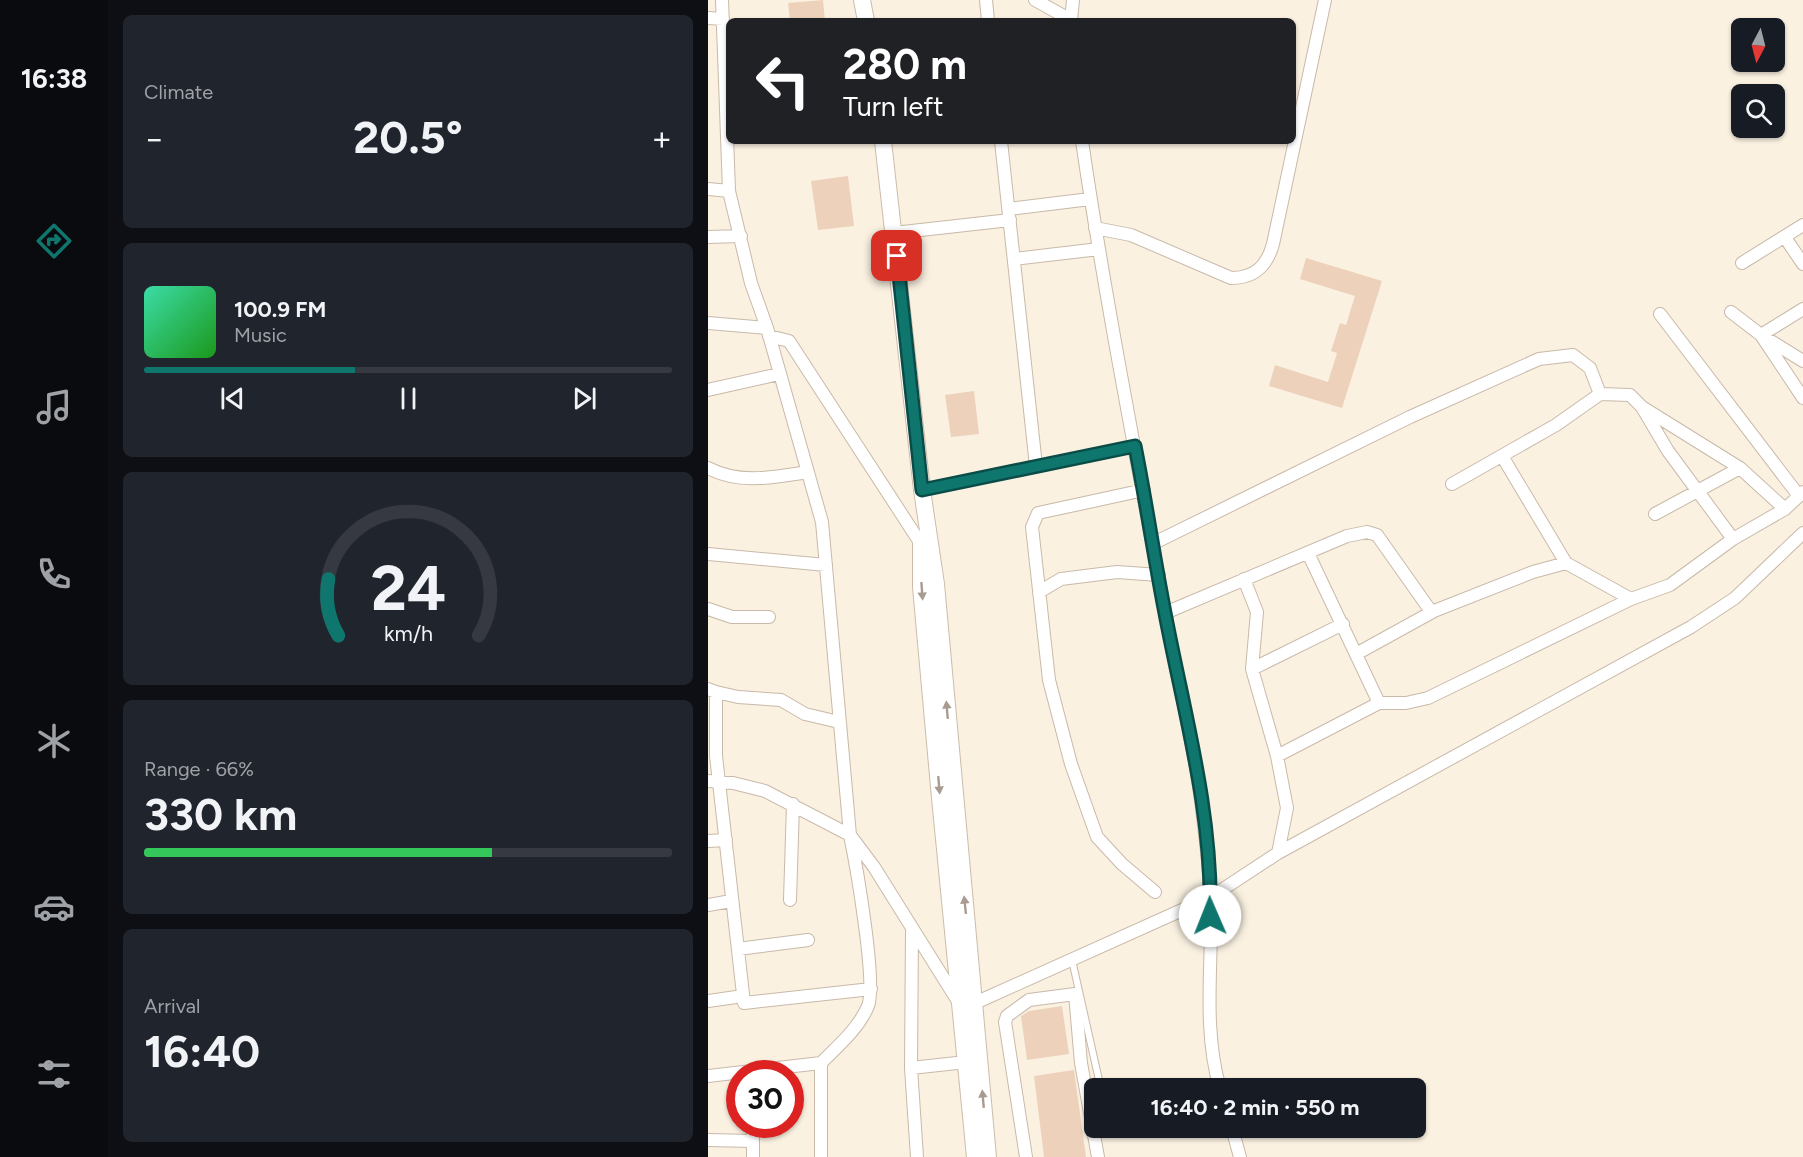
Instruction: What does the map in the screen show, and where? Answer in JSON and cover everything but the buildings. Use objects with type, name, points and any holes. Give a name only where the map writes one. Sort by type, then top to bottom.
[{"type":"main road","points":[[862,0],[865,18]]},
{"type":"main road","points":[[883,144],[922,490],[936,584],[968,1004],[966,1062],[975,1157]]},
{"type":"main road","points":[[922,490],[921,587],[937,763],[988,1157]]},
{"type":"street","points":[[722,0],[726,104]]},
{"type":"street","points":[[986,0],[988,18]]},
{"type":"street","points":[[1035,0],[1067,18]]},
{"type":"street","points":[[1071,18],[1073,0]]},
{"type":"street","points":[[1296,139],[1325,0]]},
{"type":"street","points":[[708,18],[723,19]]},
{"type":"street","points":[[727,144],[729,190],[751,283],[768,332],[822,522],[850,835],[857,867],[871,989],[864,1015],[821,1064],[804,1066]]},
{"type":"street","points":[[1001,144],[1036,466]]},
{"type":"street","points":[[1082,144],[1095,228],[1165,613],[1191,730],[1211,897],[1210,1027],[1217,1078]]},
{"type":"street","points":[[1095,228],[1142,239],[1231,278],[1248,276],[1261,269],[1274,244],[1295,144]]},
{"type":"street","points":[[708,189],[729,190]]},
{"type":"street","points":[[894,233],[1009,215],[1090,199]]},
{"type":"street","points":[[1742,263],[1786,239],[1803,225]]},
{"type":"street","points":[[708,237],[741,236]]},
{"type":"street","points":[[1786,239],[1803,264]]},
{"type":"street","points":[[1014,260],[1099,249]]},
{"type":"street","points":[[1761,336],[1803,309]]},
{"type":"street","points":[[1731,312],[1761,336],[1803,361]]},
{"type":"street","points":[[1277,756],[1379,704],[1406,703],[1428,698],[1631,599],[1670,585],[1733,539],[1785,509],[1801,494],[1660,314]]},
{"type":"street","points":[[708,323],[768,332],[789,341],[921,544]]},
{"type":"street","points":[[1761,336],[1803,398]]},
{"type":"street","points":[[1154,543],[1410,417],[1539,359],[1573,356],[1590,368],[1600,394]]},
{"type":"street","points":[[708,390],[779,374]]},
{"type":"street","points":[[1452,484],[1556,425],[1600,394],[1630,395],[1642,407],[1740,468],[1785,509]]},
{"type":"street","points":[[1642,407],[1668,451],[1733,539]]},
{"type":"street","points":[[922,490],[1135,446]]},
{"type":"street","points":[[1502,456],[1566,563],[1597,583],[1631,599]]},
{"type":"street","points":[[708,468],[725,476],[744,479],[808,472]]},
{"type":"street","points":[[1655,514],[1740,468]]},
{"type":"street","points":[[1144,490],[1038,513],[1032,527],[1049,681],[1071,764],[1097,837],[1122,864],[1155,892]]},
{"type":"street","points":[[1165,613],[1347,536],[1367,532],[1377,535],[1427,606],[1434,612]]},
{"type":"street","points":[[714,782],[751,786],[793,804],[850,835],[874,867],[912,928],[968,1004],[1211,897],[1278,853],[1697,624],[1735,598],[1803,533]]},
{"type":"street","points":[[1308,553],[1379,704]]},
{"type":"street","points":[[708,554],[826,565]]},
{"type":"street","points":[[1356,654],[1434,612],[1533,572],[1566,563]]},
{"type":"street","points":[[1039,592],[1061,579],[1117,572],[1159,575]]},
{"type":"street","points":[[1244,579],[1257,612],[1252,669],[1277,756],[1287,808],[1278,853]]},
{"type":"street","points":[[708,609],[732,617],[769,617]]},
{"type":"street","points":[[1252,669],[1343,624]]},
{"type":"street","points":[[839,722],[805,714],[781,700],[738,697],[712,690],[715,733],[714,782],[726,840],[744,1003],[748,1005],[871,989]]},
{"type":"street","points":[[790,900],[793,804]]},
{"type":"street","points":[[708,841],[726,840]]},
{"type":"street","points":[[857,867],[865,864],[874,867]]},
{"type":"street","points":[[708,905],[731,901]]},
{"type":"street","points":[[912,928],[911,1068],[917,1157]]},
{"type":"street","points":[[738,949],[808,940]]},
{"type":"street","points":[[1026,1157],[1005,1022],[1007,1016],[1029,1000],[1075,994],[1081,1063],[1098,1157]]},
{"type":"street","points":[[708,1001],[743,996]]},
{"type":"street","points":[[911,1068],[966,1062]]},
{"type":"street","points":[[821,1064],[821,1157]]},
{"type":"street","points":[[708,1076],[726,1075]]},
{"type":"street","points":[[1235,1138],[1240,1157]]},
{"type":"street","points":[[708,1140],[753,1141],[753,1157]]},
{"type":"lane","points":[[1072,960],[1099,1078]]},
{"type":"route","points":[[897,256],[922,490],[1135,446],[1165,613],[1191,730],[1202,802],[1211,897],[1210,916]]}]
